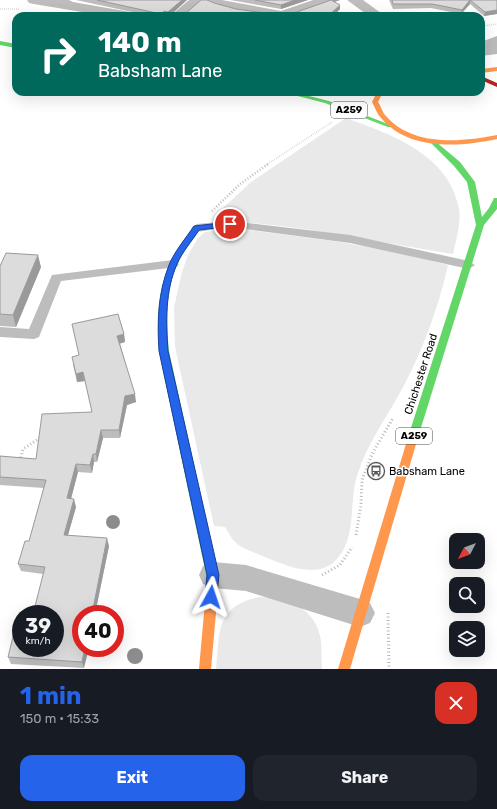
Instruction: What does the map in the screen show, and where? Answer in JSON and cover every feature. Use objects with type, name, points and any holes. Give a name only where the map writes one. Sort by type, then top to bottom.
[{"type":"main road","points":[[0,43],[12,45]]},
{"type":"main road","points":[[485,70],[497,69]]},
{"type":"main road","points":[[485,80],[497,85]]},
{"type":"main road","name":"A259","points":[[303,96],[349,110],[400,131]]},
{"type":"main road","points":[[378,96],[375,102],[378,112],[386,121],[400,131],[433,142],[461,144],[484,142],[497,137]]},
{"type":"main road","name":"Chichester Road","points":[[433,142],[457,164],[471,182],[480,225]]},
{"type":"main road","name":"Chichester Road","points":[[344,669],[393,502],[480,225],[493,209],[497,200]]},
{"type":"main road","points":[[197,228],[173,264],[164,295],[161,323],[164,351],[213,575],[204,669]]},
{"type":"street","points":[[34,0],[61,1],[71,6],[106,12]]},
{"type":"street","points":[[182,12],[197,0]]},
{"type":"street","points":[[210,0],[225,6],[263,12]]},
{"type":"street","points":[[291,12],[326,0]]},
{"type":"street","points":[[354,0],[376,12]]},
{"type":"street","points":[[213,575],[246,578],[360,613]]},
{"type":"lane","points":[[197,228],[230,224],[350,239],[469,264]]},
{"type":"lane","points":[[0,332],[34,334],[56,278],[173,264]]},
{"type":"path","points":[[485,26],[497,24]]},
{"type":"path","points":[[197,228],[221,201],[256,173],[349,110]]},
{"type":"path","points":[[355,540],[361,504],[362,480],[372,454],[396,413]]},
{"type":"path","points":[[18,466],[23,449],[41,438]]},
{"type":"path","points":[[317,576],[328,573],[341,566],[349,556],[353,545]]},
{"type":"shaded area","points":[[497,36],[497,54],[485,56],[485,40]]},
{"type":"shaded area","points":[[346,118],[382,132],[416,149],[444,174],[453,190],[459,209],[459,226],[453,254],[337,234],[279,226],[220,221],[214,218],[251,182]]},
{"type":"shaded area","points":[[233,228],[333,241],[392,251],[448,265],[434,316],[421,350],[405,383],[371,444],[358,473],[353,495],[350,529],[343,551],[336,560],[328,566],[320,569],[310,570],[291,567],[252,552],[236,543],[225,527],[214,526],[175,347],[174,307],[182,272],[188,255],[198,238],[205,232]]},
{"type":"shaded area","points":[[259,597],[280,599],[290,602],[307,613],[314,621],[321,641],[322,669],[216,669],[218,643],[222,622],[234,607],[245,601]]},
{"type":"building","points":[[97,0],[182,0],[168,12],[152,12]]},
{"type":"building","points":[[201,0],[207,0],[236,9],[258,12],[187,12]]},
{"type":"building","points":[[255,0],[295,0],[281,5]]},
{"type":"building","points":[[331,0],[340,5],[332,12],[297,12]]},
{"type":"building","points":[[392,0],[470,0],[462,10],[432,4],[393,4]]},
{"type":"building","points":[[470,0],[497,0],[497,10],[485,12]]},
{"type":"building","points":[[6,253],[38,255],[13,315],[0,314],[0,266]]},
{"type":"building","points":[[118,314],[124,334],[117,336],[135,394],[125,396],[119,430],[101,430],[96,454],[93,454],[90,465],[76,464],[67,498],[74,499],[64,535],[107,538],[94,605],[72,605],[72,657],[83,657],[82,662],[8,657],[12,641],[12,657],[64,657],[64,605],[35,605],[45,567],[18,564],[25,541],[29,541],[46,480],[0,477],[0,456],[36,459],[42,414],[92,412],[83,372],[76,374],[72,357],[79,355],[72,324]]},
{"type":"traffic: fast","points":[[0,43],[12,45]]},
{"type":"traffic: fast","points":[[302,96],[327,102],[390,126]]},
{"type":"traffic: fast","points":[[433,142],[457,164],[471,182],[480,225]]},
{"type":"traffic: fast","points":[[414,434],[480,225],[493,209],[497,200]]},
{"type":"traffic: fast","points":[[197,228],[178,255],[167,281],[163,304],[162,327],[164,351],[213,579]]},
{"type":"traffic: slow","points":[[485,70],[497,69]]},
{"type":"traffic: slow","points":[[378,96],[375,102],[384,118],[396,128],[423,140],[453,143],[497,137]]},
{"type":"traffic: slow","points":[[344,669],[414,434]]},
{"type":"traffic: slow","points":[[205,669],[213,579]]},
{"type":"traffic: jam","points":[[485,80],[497,85]]},
{"type":"place","name":"Babsham Lane","points":[[376,471]]},
{"type":"route","points":[[211,597],[213,575],[164,351],[161,323],[164,295],[173,264],[197,228],[230,224]]}]
